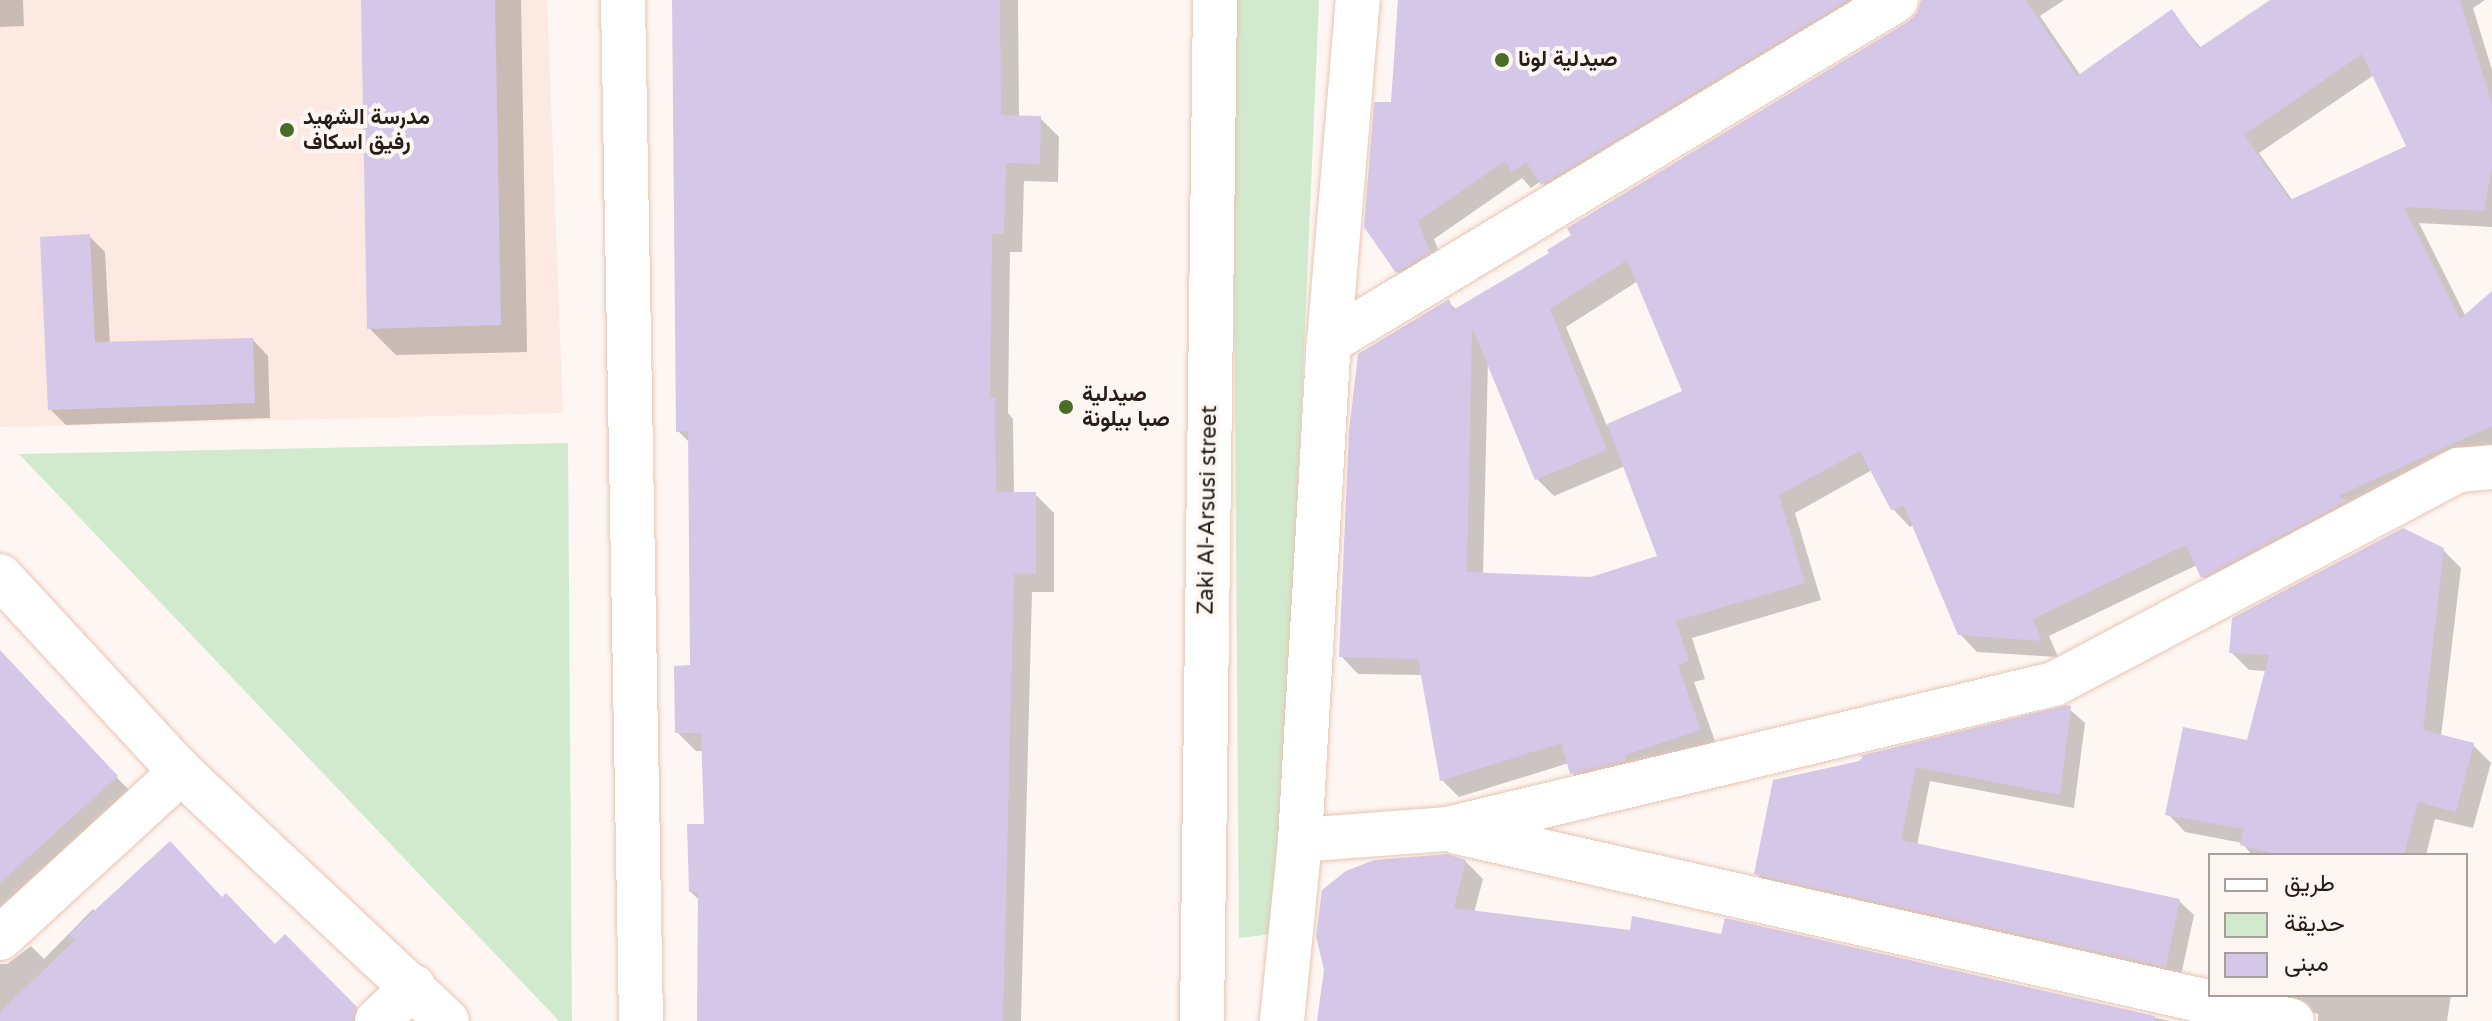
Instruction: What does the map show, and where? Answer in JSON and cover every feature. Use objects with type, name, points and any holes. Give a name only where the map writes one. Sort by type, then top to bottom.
[{"type":"street","points":[[623,0],[641,1021]]},
{"type":"street","name":"Zaki Al-Arsusi street","points":[[1202,1021],[1215,0]]},
{"type":"street","points":[[1282,1021],[1300,840],[1329,342],[1358,0]]},
{"type":"street","points":[[1329,342],[1896,0]]},
{"type":"street","points":[[1300,840],[1447,829],[2054,684],[2459,470],[2492,467]]},
{"type":"street","points":[[0,576],[181,772],[447,1021]]},
{"type":"street","points":[[0,938],[181,772]]},
{"type":"street","points":[[1447,829],[2292,1021]]},
{"type":"street","points":[[377,1021],[413,987]]},
{"type":"shaded area","points":[[0,0],[547,0],[563,413],[0,427]]},
{"type":"green space","points":[[1232,0],[1319,0],[1279,933],[1239,938]]},
{"type":"green space","points":[[568,443],[572,1021],[559,1021],[19,454]]},
{"type":"building","points":[[361,0],[495,0],[501,325],[367,329]]},
{"type":"building","points":[[672,0],[1000,0],[1001,115],[1041,116],[1040,164],[1006,163],[1004,234],[992,234],[990,398],[995,398],[996,492],[1036,492],[1036,574],[1014,574],[1003,1021],[697,1021],[698,892],[689,892],[687,824],[704,824],[701,733],[675,733],[674,666],[690,665],[688,431],[676,432]]},
{"type":"building","points":[[1398,0],[1848,0],[1541,185],[1526,162],[1512,172],[1505,161],[1418,221],[1430,252],[1396,273],[1364,227],[1374,102],[1391,102]]},
{"type":"building","points":[[1921,0],[2026,0],[2077,76],[2172,9],[2199,48],[2270,0],[2460,0],[2492,105],[2492,166],[2484,211],[2404,207],[2460,319],[2492,291],[2492,426],[2338,496],[2347,501],[2201,578],[2186,545],[2033,619],[2042,641],[1958,635],[1904,506],[1891,510],[1860,451],[1779,495],[1805,583],[1676,621],[1689,661],[1678,665],[1701,730],[1625,755],[1627,760],[1570,774],[1561,743],[1440,781],[1418,659],[1339,657],[1349,431],[1358,354],[1449,299],[1453,310],[1549,253],[1547,250],[1571,235],[1567,228],[1909,21],[1917,13]],"holes":[[[2362,54],[2406,146],[2290,200],[2244,135]],[[1627,260],[1682,391],[1607,424],[1657,556],[1591,577],[1467,572],[1472,327],[1535,480],[1607,450],[1550,309]]]},
{"type":"building","points":[[90,234],[95,342],[253,338],[255,403],[48,410],[40,237]]},
{"type":"building","points":[[2403,528],[2444,548],[2423,730],[2474,743],[2456,812],[2418,802],[2405,853],[2270,853],[2240,845],[2244,829],[2165,815],[2183,727],[2247,740],[2269,655],[2229,653],[2232,618]]},
{"type":"building","points":[[0,650],[118,776],[0,883]]},
{"type":"building","points":[[2071,706],[2060,795],[1916,767],[1901,840],[2180,899],[2166,967],[1754,874],[1773,780],[1859,761],[1864,757],[1859,756]]},
{"type":"building","points":[[170,841],[222,897],[226,893],[275,944],[285,934],[357,1007],[353,1021],[0,1021],[0,1012],[75,940],[69,934]]},
{"type":"building","points":[[1447,854],[1466,860],[1454,908],[1630,930],[1632,916],[1721,934],[1725,918],[2155,1016],[2154,1021],[1317,1021],[1324,970],[1316,936],[1322,890],[1346,871],[1374,860]]},
{"type":"place","name":"صيدلية لونا","points":[[1502,60]]},
{"type":"place","name":"مدرسة الشهيد رفيق اسكاف","points":[[287,130]]},
{"type":"place","name":"صيدلية صبا بيلونة","points":[[1066,407]]}]
